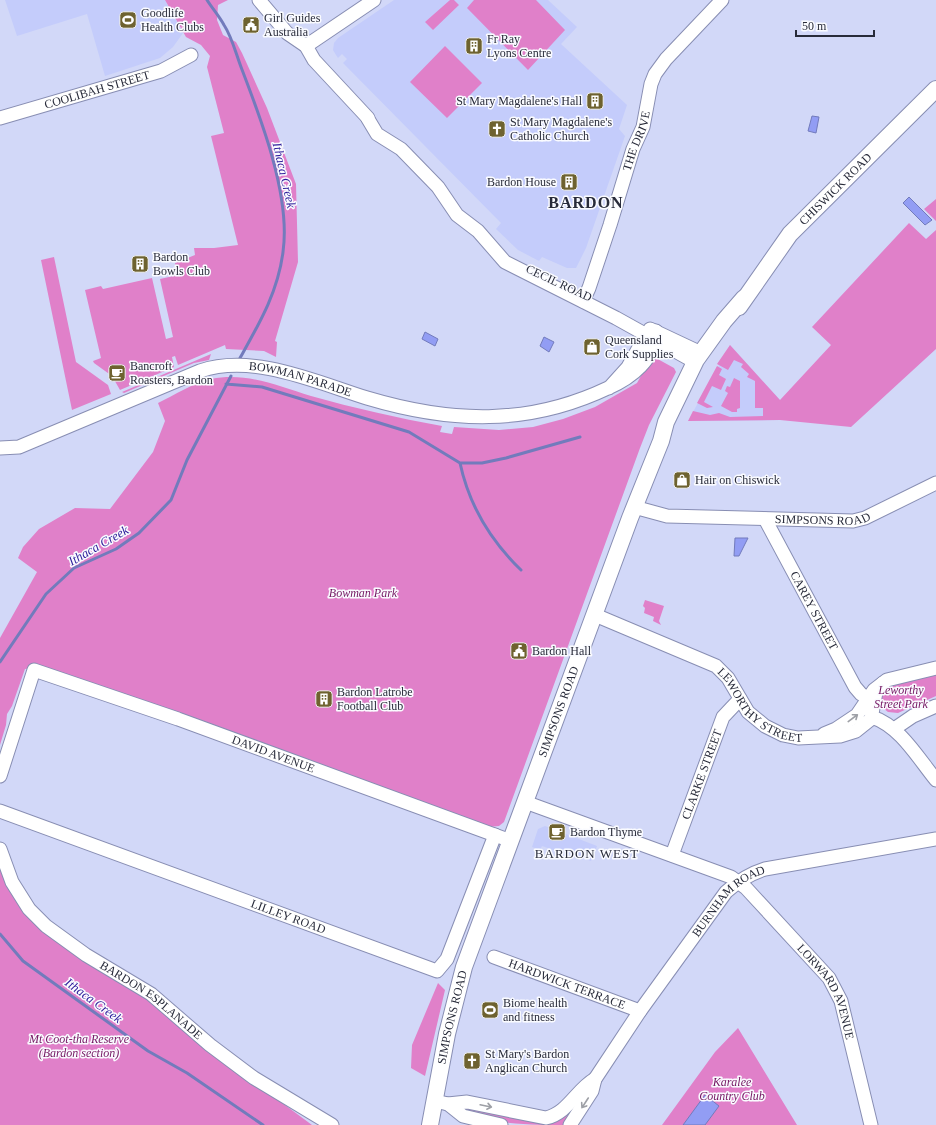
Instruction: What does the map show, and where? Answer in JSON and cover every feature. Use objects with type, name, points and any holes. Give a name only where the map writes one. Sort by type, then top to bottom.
[{"type":"main road","name":"CHISWICK ROAD","points":[[634,507],[661,441],[666,422],[700,359],[724,321],[744,298],[790,234],[936,89]]},
{"type":"main road","name":"SIMPSONS ROAD","points":[[430,1125],[441,1102],[446,1034],[458,986],[634,507]]},
{"type":"street","name":"CECIL ROAD","points":[[260,0],[288,33],[306,46],[314,60],[368,118],[377,134],[401,149],[438,187],[457,215],[478,231],[503,260],[549,285],[584,298],[652,336],[700,359]]},
{"type":"street","points":[[306,46],[374,0]]},
{"type":"street","name":"THE DRIVE","points":[[584,298],[610,225],[632,152],[643,127],[651,84],[655,74],[663,62],[722,0]]},
{"type":"street","name":"COOLIBAH STREET","points":[[0,118],[161,71],[191,55]]},
{"type":"street","name":"BOWMAN PARADE","points":[[1,445],[18,447],[200,371],[226,366],[253,367],[284,373],[396,405],[444,415],[481,417],[512,416],[560,407],[591,397],[633,375],[645,360],[652,336]]},
{"type":"street","name":"SIMPSONS ROAD","points":[[634,507],[666,516],[858,520],[936,483]]},
{"type":"street","name":"CAREY STREET","points":[[765,519],[855,687],[861,694],[869,699]]},
{"type":"street","name":"LEWORTHY STREET","points":[[594,615],[716,666],[728,678],[750,714],[774,731],[789,737],[838,736],[848,734],[862,727],[872,717]]},
{"type":"street","name":"LEWORTHY STREET","points":[[819,736],[836,729],[853,719],[860,712],[875,688],[883,683],[892,678],[936,668]]},
{"type":"street","name":"DAVID AVENUE","points":[[0,776],[34,670],[178,719],[511,841]]},
{"type":"street","points":[[872,717],[875,695],[883,683]]},
{"type":"street","name":"CLARKE STREET","points":[[672,855],[723,717],[740,699]]},
{"type":"street","points":[[869,699],[872,717]]},
{"type":"street","points":[[894,729],[913,716],[936,706]]},
{"type":"street","points":[[872,717],[884,721],[894,729],[936,780]]},
{"type":"street","points":[[525,802],[672,855],[738,881]]},
{"type":"street","name":"LILLEY ROAD","points":[[0,811],[437,970],[447,960],[495,835]]},
{"type":"street","name":"BURNHAM ROAD","points":[[570,1125],[592,1091],[594,1079],[640,1011],[726,892],[738,881],[755,872],[765,869],[936,839]]},
{"type":"street","name":"BARDON ESPLANADE","points":[[0,849],[3,862],[12,882],[29,909],[46,926],[86,955],[151,994],[210,1045],[254,1078],[332,1125]]},
{"type":"street","name":"LORWARD AVENUE","points":[[738,881],[824,972],[836,989],[841,1001],[871,1125]]},
{"type":"street","name":"HARDWICK TERRACE","points":[[494,957],[640,1011]]},
{"type":"street","name":"BURNHAM ROAD","points":[[441,1102],[467,1102],[546,1118],[559,1113],[584,1085],[594,1079]]},
{"type":"street","points":[[441,1102],[463,1116],[501,1125]]},
{"type":"shaded area","points":[[5,0],[165,0],[183,33],[173,47],[160,58],[105,76],[87,14],[17,36]]},
{"type":"shaded area","points":[[394,0],[548,0],[577,27],[561,44],[627,105],[619,129],[625,136],[586,248],[576,268],[567,268],[542,257],[539,261],[518,250],[496,229],[501,223],[343,63],[347,59],[342,54],[338,58],[333,50],[334,43],[338,38]]},
{"type":"shaded area","points":[[730,345],[780,400],[780,420],[688,421]]},
{"type":"shaded area","points":[[545,826],[597,846],[591,861],[566,852],[559,852],[542,846],[540,850],[532,847],[538,829]]},
{"type":"green space","points":[[165,0],[228,0],[218,5],[217,20],[223,35],[236,42],[242,53],[267,108],[296,184],[298,262],[275,341],[277,342],[276,357],[264,351],[226,349],[225,345],[178,365],[175,356],[172,357],[174,367],[120,390],[112,376],[93,361],[101,358],[85,290],[101,286],[103,289],[152,278],[166,339],[173,337],[160,279],[178,275],[175,263],[195,255],[194,248],[214,248],[238,245],[211,136],[224,133],[207,67],[210,56],[201,45],[186,37]]},
{"type":"green space","points":[[450,0],[454,0],[459,5],[433,30],[425,22]]},
{"type":"green space","points":[[474,0],[536,0],[565,30],[528,70],[467,8]]},
{"type":"green space","points":[[445,46],[482,83],[447,118],[410,82]]},
{"type":"green space","points":[[936,199],[936,221],[924,209]]},
{"type":"green space","points":[[909,223],[926,239],[936,230],[936,349],[851,427],[780,420],[688,421],[693,411],[710,415],[719,413],[730,417],[763,416],[763,408],[755,408],[755,381],[747,377],[749,374],[741,367],[743,364],[734,360],[728,370],[717,364],[730,345],[780,400],[831,345],[812,327]]},
{"type":"green space","points":[[54,257],[76,362],[108,385],[111,394],[72,410],[41,260]]},
{"type":"green space","points":[[211,354],[209,360],[194,363],[124,393],[122,392]]},
{"type":"green space","name":"Bowman Park","points":[[654,357],[674,368],[676,372],[649,425],[640,448],[504,822],[499,826],[489,827],[35,668],[25,669],[12,706],[7,714],[6,725],[0,745],[0,638],[37,572],[18,558],[23,547],[39,529],[75,508],[110,509],[153,452],[165,421],[158,403],[191,386],[211,379],[237,377],[274,384],[360,409],[442,426],[440,432],[452,434],[454,427],[499,430],[533,427],[563,419],[595,407],[637,383],[651,358]]},
{"type":"green space","points":[[717,366],[722,369],[719,375],[726,379],[721,390],[712,386],[704,402],[713,407],[707,408],[697,403]]},
{"type":"green space","points":[[734,378],[740,381],[740,408],[737,409],[737,412],[732,412],[721,406],[728,393],[725,391],[727,386],[730,387]]},
{"type":"green space","points":[[645,600],[664,606],[659,621],[661,625],[653,621],[654,617],[644,613],[645,608],[643,606]]},
{"type":"green space","name":"Leworthy Street Park","points":[[936,675],[936,696],[898,713],[888,712],[880,703],[880,696],[885,690],[895,685],[906,681]]},
{"type":"green space","name":"Mt Coot-tha Reserve (Bardon section)","points":[[0,858],[26,910],[149,996],[266,1091],[312,1125],[0,1125]]},
{"type":"green space","points":[[438,983],[445,990],[425,1076],[411,1068],[412,1045]]},
{"type":"green space","name":"Karalee Country Club","points":[[738,1028],[797,1125],[662,1125],[715,1052]]},
{"type":"green space","points":[[577,1104],[566,1125],[499,1122],[474,1116],[464,1111],[468,1108],[535,1122]]},
{"type":"water","points":[[812,116],[819,117],[816,133],[808,131]]},
{"type":"water","points":[[909,197],[932,220],[925,225],[903,203]]},
{"type":"water","points":[[425,332],[438,339],[435,346],[422,339]]},
{"type":"water","points":[[544,337],[554,342],[549,352],[540,346]]},
{"type":"water","points":[[735,538],[748,538],[739,556],[734,556]]},
{"type":"water","points":[[705,1095],[719,1106],[705,1125],[683,1125]]},
{"type":"waterway","name":"Ithaca Creek","points":[[207,0],[220,18],[234,46],[265,134],[283,207],[283,252],[277,281],[267,307],[240,358]]},
{"type":"waterway","name":"Ithaca Creek","points":[[0,662],[46,594],[74,568],[116,549],[139,533],[171,500],[187,460],[231,376]]},
{"type":"waterway","points":[[226,384],[262,387],[409,432],[460,463],[482,463],[506,458],[580,437]]},
{"type":"waterway","points":[[460,463],[475,508],[500,547],[521,570]]},
{"type":"waterway","name":"Ithaca Creek","points":[[0,934],[23,961],[148,1051],[187,1073],[263,1125]]},
{"type":"place","name":"Goodlife Health Clubs","points":[[128,20]]},
{"type":"place","name":"Girl Guides Australia","points":[[251,25]]},
{"type":"place","name":"Fr Ray Lyons Centre","points":[[474,46]]},
{"type":"place","name":"St Mary Magdalene's Hall","points":[[595,101]]},
{"type":"place","name":"St Mary Magdalene's Catholic Church","points":[[497,129]]},
{"type":"place","name":"Bardon House","points":[[569,182]]},
{"type":"place","name":"Bardon Bowls Club","points":[[140,264]]},
{"type":"place","name":"Queensland Cork Supplies","points":[[592,347]]},
{"type":"place","name":"Bancroft Roasters, Bardon","points":[[117,373]]},
{"type":"place","name":"Hair on Chiswick","points":[[682,480]]},
{"type":"place","name":"Bardon Hall","points":[[519,651]]},
{"type":"place","name":"Bardon Latrobe Football Club","points":[[324,699]]},
{"type":"place","name":"Bardon Thyme","points":[[557,832]]},
{"type":"place","name":"Biome health and fitness","points":[[490,1010]]},
{"type":"place","name":"St Mary's Bardon Anglican Church","points":[[472,1061]]},
{"type":"district","name":"BARDON","points":[[586,202]]},
{"type":"district","name":"BARDON WEST","points":[[587,853]]}]
